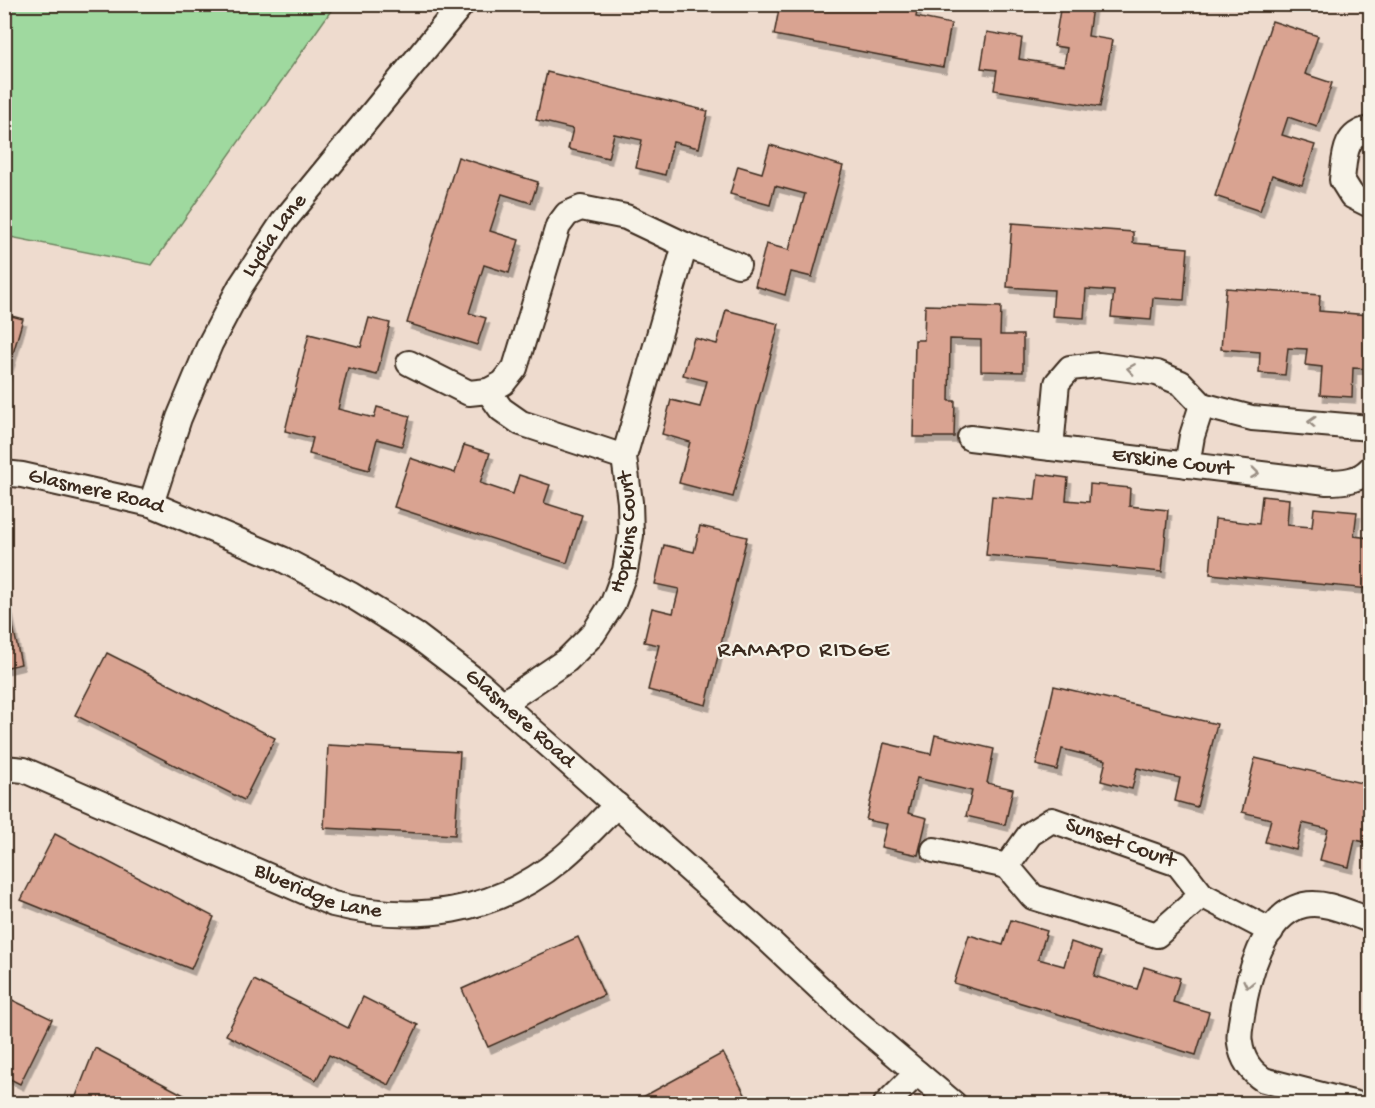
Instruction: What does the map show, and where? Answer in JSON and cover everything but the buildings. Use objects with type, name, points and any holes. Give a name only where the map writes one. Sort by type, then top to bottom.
[{"type":"street","name":"Lydia Lane","points":[[151,504],[179,417],[210,344],[240,287],[283,222],[462,4]]},
{"type":"street","points":[[1371,129],[1358,132],[1349,141],[1342,180],[1352,196],[1371,205]]},
{"type":"street","points":[[409,363],[469,393],[488,391],[503,383],[515,368],[558,226],[567,214],[581,208],[626,217],[685,246],[738,265]]},
{"type":"street","name":"Hopkins Court","points":[[502,704],[567,660],[593,634],[613,603],[625,571],[631,535],[630,502],[624,457],[685,246]]},
{"type":"street","points":[[1051,448],[1057,383],[1070,368],[1099,365],[1157,373],[1181,382],[1202,405],[1252,418],[1371,428]]},
{"type":"street","points":[[488,391],[501,409],[521,423],[624,457]]},
{"type":"street","points":[[1187,465],[1192,436],[1202,405]]},
{"type":"street","name":"Erskine Court","points":[[970,438],[1327,482],[1348,482],[1371,470]]},
{"type":"street","name":"Glasmere Road","points":[[4,473],[151,504],[282,559],[351,594],[417,636],[480,684],[916,1073],[954,1104]]},
{"type":"street","name":"Blueridge Lane","points":[[4,768],[24,770],[333,904],[356,910],[399,915],[456,909],[487,901],[526,884],[561,860],[617,805]]},
{"type":"street","name":"Sunset Court","points":[[1007,866],[1030,834],[1052,820],[1178,864],[1202,895],[1271,931]]},
{"type":"street","points":[[934,850],[1007,866],[1033,897],[1157,935],[1202,895]]},
{"type":"street","points":[[1357,1104],[1264,1080],[1255,1075],[1244,1058],[1239,1038],[1246,996],[1258,952],[1281,917],[1305,904],[1322,905],[1371,920]]},
{"type":"street","points":[[886,1104],[916,1073]]},
{"type":"green space","points":[[4,5],[335,5],[152,265],[5,236]]},
{"type":"district","name":"RAMAPO RIDGE","points":[[804,651]]}]
